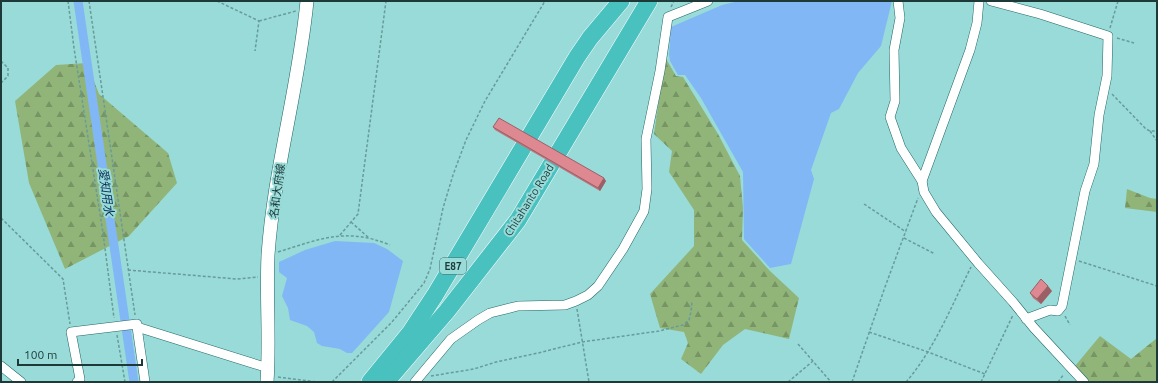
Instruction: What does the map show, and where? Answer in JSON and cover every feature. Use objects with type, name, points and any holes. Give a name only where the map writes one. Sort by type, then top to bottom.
[{"type":"highway","name":"E87","points":[[370,382],[392,356],[424,313],[450,273],[577,57],[590,38],[621,1]]},
{"type":"highway","name":"Chitahanto Road","points":[[386,382],[446,311],[518,220],[649,1]]},
{"type":"highway","points":[[398,382],[423,352],[446,311]]},
{"type":"highway","points":[[356,382],[424,313]]},
{"type":"main road","name":"名和大府線","points":[[268,375],[268,255],[280,168],[300,56],[306,5]]},
{"type":"street","points":[[417,379],[451,339],[466,327],[490,313],[518,306],[565,305],[588,295],[598,286],[623,249],[644,211],[647,189],[646,139],[660,71],[668,17],[708,1]]},
{"type":"street","points":[[898,1],[900,18],[894,50],[895,101],[890,117],[901,148],[922,181],[924,192],[936,212],[1026,319],[1084,382]]},
{"type":"street","points":[[922,181],[970,50],[977,23],[979,1]]},
{"type":"street","points":[[991,1],[1040,14],[1108,36],[1107,76],[1100,115],[1094,164],[1085,191],[1062,306],[1058,311],[1050,310],[1026,319]]},
{"type":"street","points":[[77,382],[80,379],[71,332],[135,324]]},
{"type":"street","points":[[145,382],[137,327],[268,375]]},
{"type":"street","points":[[1,366],[21,382]]},
{"type":"path","points":[[68,1],[125,382]]},
{"type":"path","points":[[89,1],[135,324]]},
{"type":"path","points":[[217,1],[259,21],[302,9],[306,5]]},
{"type":"path","points":[[340,235],[358,214],[386,1]]},
{"type":"path","points":[[332,382],[392,322],[424,283],[430,269],[443,208],[466,140],[485,101],[545,1]]},
{"type":"path","points":[[1118,1],[1108,36],[1134,43]]},
{"type":"path","points":[[255,51],[259,21]]},
{"type":"path","points":[[1,61],[8,68],[8,76],[1,83]]},
{"type":"path","points":[[1104,89],[1110,92],[1146,129],[1150,131],[1157,141]]},
{"type":"path","points":[[1150,131],[1157,131]]},
{"type":"path","points":[[852,382],[918,198],[924,192]]},
{"type":"path","points":[[864,204],[906,232]]},
{"type":"path","points":[[1,218],[63,279],[71,332]]},
{"type":"path","points":[[351,222],[369,238]]},
{"type":"path","points":[[268,255],[325,237],[340,235],[374,238],[390,245]]},
{"type":"path","points":[[904,238],[935,254]]},
{"type":"path","points":[[1072,259],[1157,286]]},
{"type":"path","points":[[906,382],[928,352],[973,263],[976,261]]},
{"type":"path","points":[[128,270],[237,279],[268,276]]},
{"type":"path","points":[[576,301],[589,382]]},
{"type":"path","points":[[417,379],[474,369],[496,362],[538,354],[582,342],[659,331],[683,325],[689,320],[692,301]]},
{"type":"path","points":[[981,382],[1014,314],[1018,309]]},
{"type":"path","points":[[869,332],[928,352],[985,374]]},
{"type":"path","points":[[798,344],[831,382]]},
{"type":"path","points":[[788,382],[813,361]]},
{"type":"path","points":[[1058,382],[1070,367]]},
{"type":"path","points":[[268,375],[317,382]]},
{"type":"green space","points":[[665,57],[676,76],[683,77],[718,134],[740,176],[743,208],[742,240],[770,271],[799,298],[789,339],[745,329],[723,345],[701,374],[681,359],[688,343],[684,332],[660,328],[650,294],[694,246],[694,210],[669,172],[672,151],[654,134]]},
{"type":"green space","points":[[87,63],[99,94],[168,153],[177,183],[129,236],[65,269],[29,183],[15,101],[56,65]]},
{"type":"green space","points":[[1127,189],[1150,198],[1157,199],[1157,212],[1125,208]]},
{"type":"green space","points":[[1100,336],[1131,359],[1157,338],[1157,381],[1090,382],[1075,366]]},
{"type":"water","points":[[739,1],[892,1],[881,46],[858,73],[839,109],[831,113],[811,170],[814,179],[791,264],[770,268],[744,239],[743,172],[701,98],[685,75],[678,75],[670,61],[669,54],[671,27],[722,5]]},
{"type":"water","points":[[335,241],[374,243],[387,249],[403,261],[389,312],[352,353],[322,346],[317,343],[314,332],[307,326],[290,320],[288,308],[282,296],[287,278],[279,272],[279,262],[305,250]]},
{"type":"building","points":[[499,118],[604,178],[598,188],[493,127]]},
{"type":"building","points":[[1041,279],[1048,286],[1037,299],[1030,293]]},
{"type":"waterway","name":"愛知用水","points":[[78,1],[134,382]]}]
